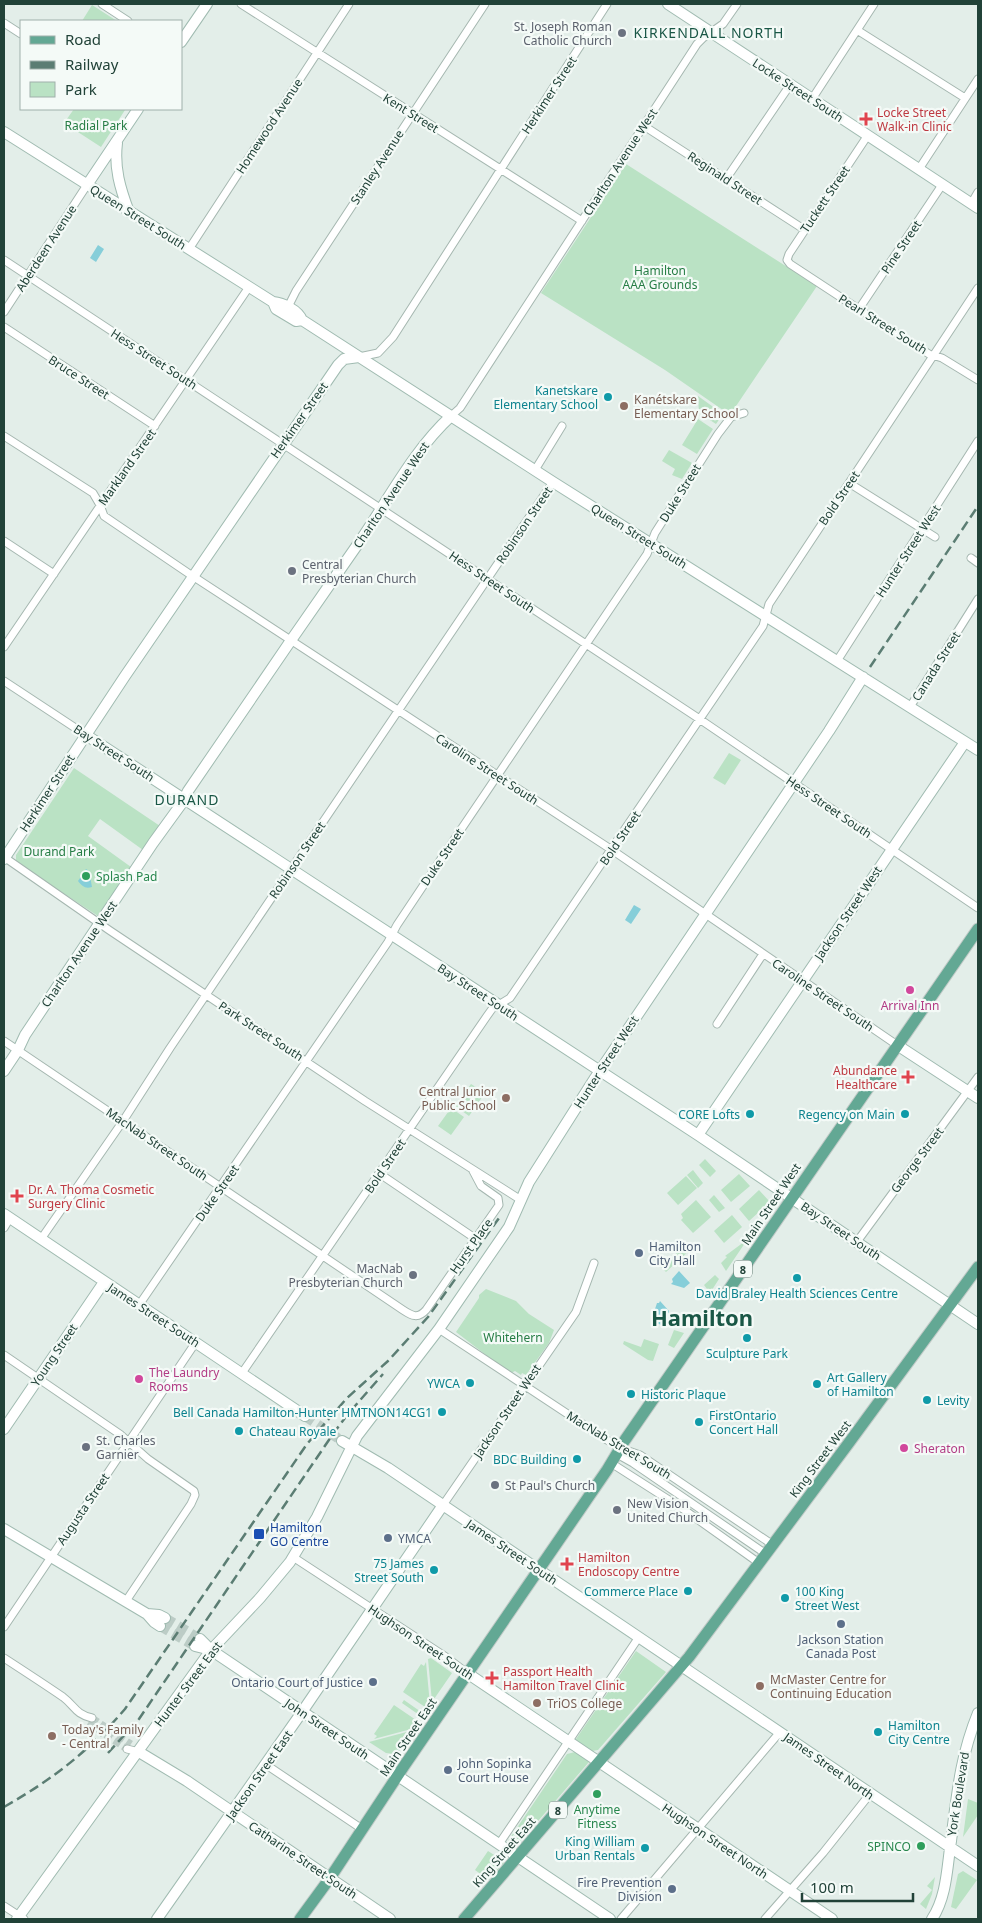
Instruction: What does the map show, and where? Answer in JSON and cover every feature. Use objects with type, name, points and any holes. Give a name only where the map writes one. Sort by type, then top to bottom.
[{"type":"main road","name":"Main Street West","points":[[539,1570],[978,929]]},
{"type":"main road","name":"King Street West","points":[[681,1666],[978,1267]]},
{"type":"main road","name":"Main Street East","points":[[300,1919],[330,1878],[467,1673],[539,1570]]},
{"type":"main road","name":"King Street East","points":[[464,1919],[681,1666]]},
{"type":"street","points":[[102,4],[126,20]]},
{"type":"street","points":[[182,41],[207,4]]},
{"type":"street","name":"Kent Street","points":[[240,4],[582,221]]},
{"type":"street","name":"Homewood Avenue","points":[[189,249],[349,4]]},
{"type":"street","name":"Stanley Avenue","points":[[288,307],[296,291],[485,4]]},
{"type":"street","name":"Herkimer Street","points":[[4,858],[186,585],[194,577],[340,362],[344,359],[378,353],[393,337],[608,4]]},
{"type":"street","name":"Locke Street South","points":[[668,4],[975,206]]},
{"type":"street","name":"Charlton Avenue West","points":[[4,1070],[18,1050],[24,1034],[290,640],[382,509],[421,448],[460,408],[697,44],[723,24],[737,4]]},
{"type":"street","points":[[812,99],[874,4]]},
{"type":"street","points":[[4,23],[20,33]]},
{"type":"street","points":[[857,30],[965,98]]},
{"type":"street","points":[[919,169],[978,79]]},
{"type":"street","points":[[726,179],[790,84]]},
{"type":"street","name":"Aberdeen Avenue","points":[[4,312],[137,110]]},
{"type":"street","name":"Reginald Street","points":[[644,126],[805,230]]},
{"type":"street","name":"Queen Street South","points":[[4,132],[249,288],[273,302],[281,303],[300,314],[302,320],[553,482],[978,750]]},
{"type":"street","name":"Tuckett Street","points":[[790,264],[787,260],[789,254],[868,136]]},
{"type":"street","points":[[118,138],[115,160],[116,169],[129,212]]},
{"type":"street","name":"Pine Street","points":[[859,309],[942,185]]},
{"type":"street","points":[[975,206],[978,192]]},
{"type":"street","name":"Hess Street South","points":[[4,260],[701,720],[978,908]]},
{"type":"street","name":"Pearl Street South","points":[[790,264],[929,354],[935,355],[978,380]]},
{"type":"street","name":"Markland Street","points":[[4,647],[249,288]]},
{"type":"street","name":"Bold Street","points":[[242,1373],[492,1009],[510,998],[701,720],[763,626],[769,604],[978,288]]},
{"type":"street","name":"Queen Street South","points":[[273,302],[276,309],[296,321],[302,320]]},
{"type":"street","name":"Bruce Street","points":[[4,327],[155,426]]},
{"type":"street","name":"Duke Street","points":[[139,1305],[307,1061],[392,935],[438,862],[647,554],[661,524],[727,420],[735,415],[744,413]]},
{"type":"street","name":"Robinson Street","points":[[535,470],[562,426]]},
{"type":"street","name":"Caroline Street South","points":[[4,436],[93,494],[104,516],[194,577],[612,850],[897,1045],[978,1098]]},
{"type":"street","name":"Hunter Street West","points":[[837,662],[978,441]]},
{"type":"street","name":"Robinson Street","points":[[41,1238],[123,1121],[553,482]]},
{"type":"street","points":[[849,483],[935,537]]},
{"type":"street","points":[[4,541],[54,574]]},
{"type":"street","points":[[971,558],[978,563]]},
{"type":"street","name":"Canada Street","points":[[910,707],[978,599]]},
{"type":"street","name":"Hunter Street West","points":[[352,1446],[360,1431],[439,1329],[509,1226],[529,1182],[600,1071],[705,914],[745,858],[863,677]]},
{"type":"street","name":"Bay Street South","points":[[4,681],[698,1135],[978,1324]]},
{"type":"street","name":"Jackson Street West","points":[[698,1135],[965,742]]},
{"type":"street","name":"Park Street South","points":[[4,858],[409,1131],[521,1200]]},
{"type":"street","points":[[717,1024],[763,954]]},
{"type":"street","name":"MacNab Street South","points":[[4,1041],[409,1314]]},
{"type":"street","name":"George Street","points":[[856,1243],[978,1077]]},
{"type":"street","name":"Hurst Place","points":[[409,1314],[420,1315],[426,1310],[497,1208],[500,1201],[495,1195],[481,1186],[472,1169]]},
{"type":"street","points":[[380,1174],[476,1239]]},
{"type":"street","points":[[4,1228],[7,1216]]},
{"type":"street","name":"James Street South","points":[[7,1216],[304,1416]]},
{"type":"street","name":"Jackson Street West","points":[[443,1505],[577,1310],[594,1263]]},
{"type":"street","name":"Young Street","points":[[4,1429],[104,1282]]},
{"type":"street","name":"MacNab Street South","points":[[439,1329],[524,1385],[683,1509],[766,1554]]},
{"type":"street","name":"Augusta Street","points":[[4,1628],[196,1342]]},
{"type":"street","points":[[4,1355],[121,1435],[148,1459],[191,1488],[194,1494],[191,1504],[126,1601]]},
{"type":"street","name":"James Street South","points":[[342,1441],[378,1462],[443,1505],[681,1666]]},
{"type":"street","name":"Hunter Street East","points":[[20,1918],[211,1650],[260,1598],[293,1557],[317,1517],[352,1446]]},
{"type":"street","name":"MacNab Street South","points":[[616,1455],[640,1455],[766,1554]]},
{"type":"street","name":"MacNab Street South","points":[[616,1455],[633,1463],[766,1554]]},
{"type":"street","name":"Jackson Street East","points":[[157,1919],[233,1812],[443,1505]]},
{"type":"street","points":[[4,1529],[147,1614],[154,1622],[163,1622]]},
{"type":"street","name":"Hughson Street South","points":[[293,1557],[446,1657],[598,1763]]},
{"type":"street","name":"King Street East","points":[[499,1844],[639,1637]]},
{"type":"street","name":"John Street South","points":[[198,1643],[610,1919]]},
{"type":"street","points":[[4,1658],[66,1699],[74,1710],[88,1719]]},
{"type":"street","name":"James Street North","points":[[681,1666],[978,1866]]},
{"type":"street","name":"York Boulevard","points":[[932,1919],[940,1906],[946,1881],[962,1761],[978,1713]]},
{"type":"street","points":[[622,1919],[780,1732]]},
{"type":"street","name":"Catharine Street South","points":[[129,1747],[175,1773],[390,1919]]},
{"type":"street","name":"Hughson Street North","points":[[598,1763],[832,1919]]},
{"type":"street","points":[[265,1764],[362,1829]]},
{"type":"street","points":[[765,1919],[823,1853],[870,1794]]},
{"type":"street","points":[[4,1906],[20,1918]]},
{"type":"green space","points":[[92,5],[115,20],[83,20]]},
{"type":"green space","name":"Radial Park","points":[[73,110],[125,110],[101,147],[64,123]]},
{"type":"green space","name":"Hamilton AAA Grounds","points":[[626,164],[817,286],[730,415],[665,370],[541,293]]},
{"type":"green space","points":[[698,396],[723,414],[716,424],[699,413]]},
{"type":"green space","points":[[698,419],[713,429],[697,454],[682,445]]},
{"type":"green space","points":[[669,450],[692,463],[682,479],[672,475],[675,469],[662,461]]},
{"type":"green space","points":[[729,753],[741,760],[725,785],[713,778]]},
{"type":"green space","name":"Durand Park","points":[[74,768],[160,826],[143,850],[100,819],[88,836],[131,867],[103,913],[98,916],[16,862],[16,855]]},
{"type":"green space","points":[[471,1084],[485,1093],[469,1116],[455,1106]]},
{"type":"green space","points":[[451,1108],[464,1117],[451,1135],[438,1126]]},
{"type":"green space","points":[[705,1159],[716,1171],[710,1177],[699,1165]]},
{"type":"green space","points":[[693,1170],[703,1183],[698,1188],[687,1175]]},
{"type":"green space","points":[[739,1174],[750,1186],[731,1202],[721,1190]]},
{"type":"green space","points":[[686,1176],[697,1188],[678,1205],[667,1193]]},
{"type":"green space","points":[[759,1190],[770,1202],[749,1221],[739,1209]]},
{"type":"green space","points":[[714,1195],[725,1208],[719,1212],[709,1200]]},
{"type":"green space","points":[[696,1200],[711,1217],[693,1233],[681,1220],[683,1218],[681,1214]]},
{"type":"green space","points":[[732,1215],[742,1227],[724,1243],[714,1231]]},
{"type":"green space","points":[[744,1242],[726,1271],[721,1263],[727,1257],[725,1256]]},
{"type":"green space","points":[[688,1243],[692,1248],[666,1272],[661,1267]]},
{"type":"green space","points":[[715,1275],[719,1279],[710,1293],[704,1285]]},
{"type":"green space","name":"Whitehern","points":[[486,1289],[516,1301],[529,1314],[554,1330],[549,1343],[526,1375],[522,1373],[521,1375],[515,1371],[511,1373],[500,1368],[456,1332],[479,1298],[479,1295]]},
{"type":"green space","points":[[674,1330],[684,1333],[674,1348],[668,1345]]},
{"type":"green space","points":[[644,1339],[659,1344],[653,1361],[648,1360],[623,1344],[624,1341],[641,1347]]},
{"type":"green space","points":[[636,1651],[666,1672],[598,1750],[592,1751],[576,1741],[576,1739]]},
{"type":"green space","points":[[431,1658],[452,1673],[432,1702],[428,1659]]},
{"type":"green space","points":[[426,1662],[430,1705],[428,1709],[403,1692],[421,1664],[424,1666]]},
{"type":"green space","points":[[404,1700],[424,1714],[422,1717],[402,1703]]},
{"type":"green space","points":[[394,1705],[419,1722],[415,1728],[374,1739],[377,1736],[374,1734]]},
{"type":"green space","points":[[414,1730],[399,1751],[394,1754],[386,1753],[369,1742]]},
{"type":"green space","points":[[575,1752],[589,1762],[520,1842],[516,1845],[508,1841],[567,1754]]},
{"type":"green space","points":[[968,1799],[978,1803],[978,1815],[963,1837]]},
{"type":"green space","points":[[488,1851],[505,1862],[489,1880],[475,1870]]},
{"type":"green space","points":[[963,1871],[977,1880],[956,1909],[951,1907],[958,1874]]},
{"type":"green space","points":[[935,1877],[932,1894],[926,1909],[920,1904],[932,1890],[927,1886]]},
{"type":"water","points":[[98,245],[104,249],[96,262],[90,258]]},
{"type":"water","name":"Splash Pad","points":[[86,869],[89,871],[92,887],[87,888],[78,881]]},
{"type":"water","points":[[634,905],[641,909],[631,924],[625,920]]},
{"type":"water","points":[[679,1271],[690,1283],[684,1288],[671,1284],[673,1282],[672,1279]]},
{"type":"water","points":[[660,1301],[669,1311],[664,1326],[651,1321],[657,1303]]},
{"type":"tunnel","points":[[305,1416],[342,1441]]},
{"type":"tunnel","points":[[165,1618],[200,1639]]},
{"type":"tunnel","points":[[160,1626],[195,1646]]},
{"type":"tunnel","points":[[92,1718],[131,1744]]},
{"type":"tunnel","points":[[88,1723],[127,1749]]},
{"type":"railway","points":[[870,667],[978,506]]},
{"type":"railway","points":[[4,1807],[69,1764],[97,1739],[125,1709],[307,1444],[347,1398],[388,1361],[428,1317],[499,1218]]},
{"type":"railway","points":[[108,1753],[139,1719],[333,1434],[383,1374]]},
{"type":"place","name":"St. Joseph Roman Catholic Church","points":[[622,33]]},
{"type":"place","name":"Locke Street Walk-in Clinic","points":[[866,119]]},
{"type":"place","name":"Kanetskare Elementary School","points":[[608,397]]},
{"type":"place","name":"Kanétskare Elementary School","points":[[624,406]]},
{"type":"place","name":"Central Presbyterian Church","points":[[292,571]]},
{"type":"place","name":"Splash Pad","points":[[86,876]]},
{"type":"place","name":"Arrival Inn","points":[[910,990]]},
{"type":"place","name":"Abundance Healthcare","points":[[908,1077]]},
{"type":"place","name":"Central Junior Public School","points":[[506,1098]]},
{"type":"place","name":"CORE Lofts","points":[[750,1114]]},
{"type":"place","name":"Regency on Main","points":[[905,1114]]},
{"type":"place","name":"Dr. A. Thoma Cosmetic Surgery Clinic","points":[[17,1196]]},
{"type":"place","name":"Hamilton City Hall","points":[[639,1253]]},
{"type":"place","name":"MacNab Presbyterian Church","points":[[413,1275]]},
{"type":"place","name":"David Braley Health Sciences Centre","points":[[797,1278]]},
{"type":"place","name":"Sculpture Park","points":[[747,1338]]},
{"type":"place","name":"The Laundry Rooms","points":[[139,1379]]},
{"type":"place","name":"YWCA","points":[[470,1383]]},
{"type":"place","name":"Art Gallery of Hamilton","points":[[817,1384]]},
{"type":"place","name":"Historic Plaque","points":[[631,1394]]},
{"type":"place","name":"Levity","points":[[927,1400]]},
{"type":"place","name":"Bell Canada Hamilton-Hunter HMTNON14CG1","points":[[442,1412]]},
{"type":"place","name":"FirstOntario Concert Hall","points":[[699,1422]]},
{"type":"place","name":"Chateau Royale","points":[[239,1431]]},
{"type":"place","name":"St. Charles Garnier","points":[[86,1447]]},
{"type":"place","name":"Sheraton","points":[[904,1448]]},
{"type":"place","name":"BDC Building","points":[[577,1459]]},
{"type":"place","name":"St Paul's Church","points":[[495,1485]]},
{"type":"place","name":"New Vision United Church","points":[[617,1510]]},
{"type":"place","name":"Hamilton GO Centre","points":[[259,1534]]},
{"type":"place","name":"YMCA","points":[[388,1538]]},
{"type":"place","name":"Hamilton Endoscopy Centre","points":[[567,1564]]},
{"type":"place","name":"75 James Street South","points":[[434,1570]]},
{"type":"place","name":"Commerce Place","points":[[688,1591]]},
{"type":"place","name":"100 King Street West","points":[[785,1598]]},
{"type":"place","name":"Jackson Station Canada Post","points":[[841,1624]]},
{"type":"place","name":"Passport Health Hamilton Travel Clinic","points":[[492,1678]]},
{"type":"place","name":"Ontario Court of Justice","points":[[373,1682]]},
{"type":"place","name":"McMaster Centre for Continuing Education","points":[[760,1686]]},
{"type":"place","name":"TriOS College","points":[[537,1703]]},
{"type":"place","name":"Hamilton City Centre","points":[[878,1732]]},
{"type":"place","name":"Today's Family - Central","points":[[52,1736]]},
{"type":"place","name":"John Sopinka Court House","points":[[448,1770]]},
{"type":"place","name":"Anytime Fitness","points":[[597,1794]]},
{"type":"place","name":"SPINCO","points":[[921,1846]]},
{"type":"place","name":"King William Urban Rentals","points":[[645,1848]]},
{"type":"place","name":"Fire Prevention Division","points":[[672,1889]]},
{"type":"district","name":"KIRKENDALL NORTH","points":[[709,32]]},
{"type":"district","name":"DURAND","points":[[187,799]]},
{"type":"district","name":"Hamilton","points":[[702,1317]]}]
